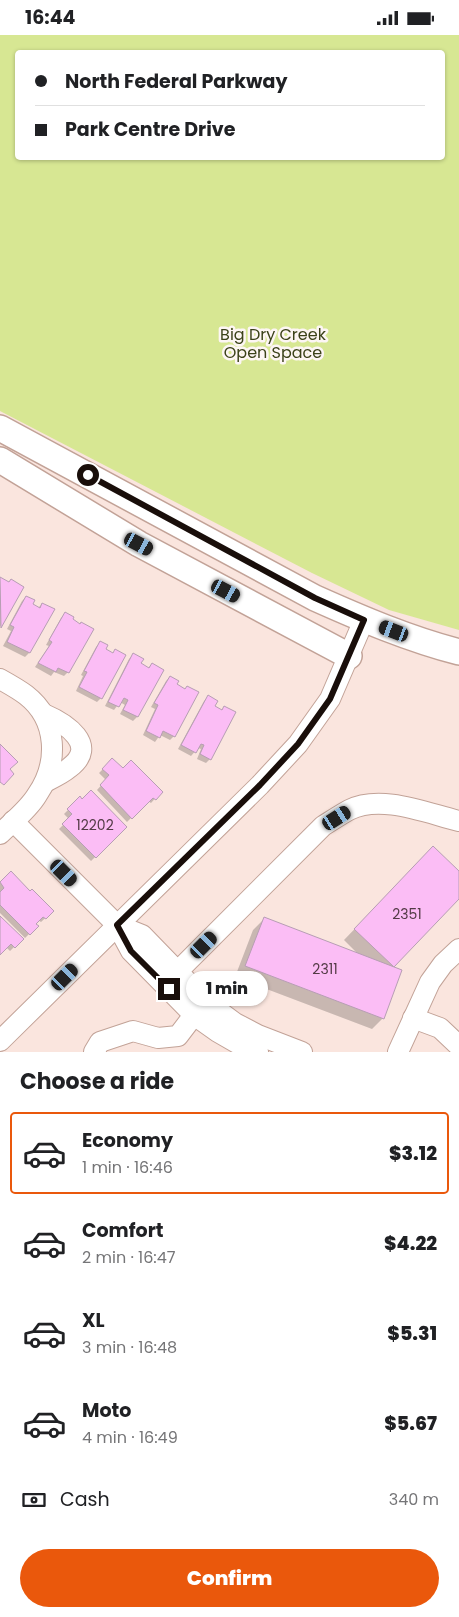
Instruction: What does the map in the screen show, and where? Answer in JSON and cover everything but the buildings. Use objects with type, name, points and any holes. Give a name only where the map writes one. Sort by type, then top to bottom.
[{"type":"main road","points":[[0,428],[315,598],[423,643],[459,652]]},
{"type":"main road","points":[[0,460],[139,544],[349,656]]},
{"type":"street","points":[[0,1041],[260,785],[298,744],[330,699],[364,620]]},
{"type":"street","points":[[0,679],[27,695],[44,714],[50,728],[53,743],[53,754],[45,782],[36,797],[6,828],[117,925],[142,935],[208,1003],[235,1023],[258,1035],[302,1052]]},
{"type":"street","points":[[44,714],[59,720],[68,727],[77,735],[81,744],[80,752],[74,764],[45,782]]},
{"type":"street","points":[[178,971],[323,826],[351,809],[376,803],[395,805],[459,821]]},
{"type":"street","points":[[117,925],[131,951],[194,1015],[218,1032],[258,1052]]},
{"type":"street","points":[[398,1052],[430,982],[443,964],[459,949]]},
{"type":"street","points":[[94,1052],[100,1041],[134,1031],[158,1038],[178,1036],[194,1015]]},
{"type":"street","points":[[413,1018],[440,1028],[459,1046]]},
{"type":"green space","name":"Big Dry Creek Open Space","points":[[0,35],[459,35],[459,630],[389,610],[312,573],[0,411]]},
{"type":"route","points":[[88,475],[315,598],[364,620],[330,699],[298,744],[260,785],[117,925],[131,951],[169,989]]}]
